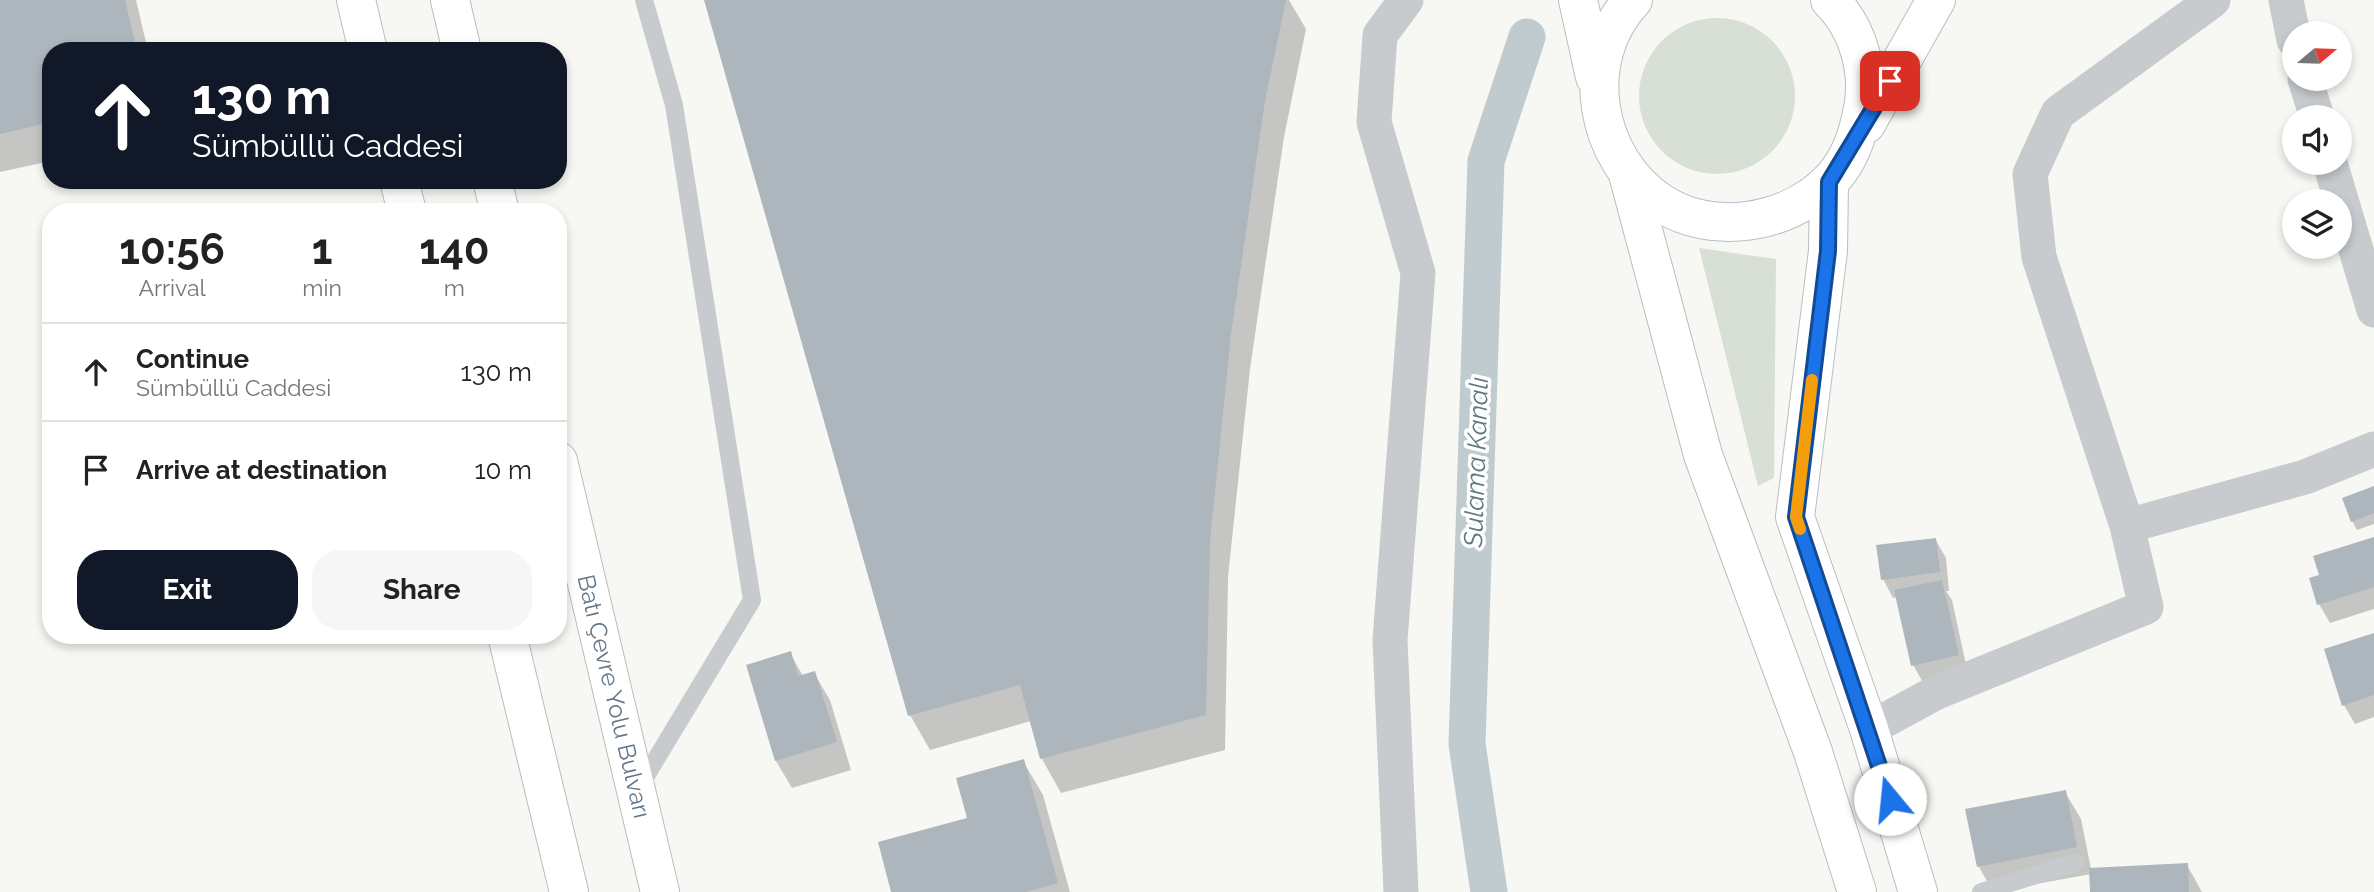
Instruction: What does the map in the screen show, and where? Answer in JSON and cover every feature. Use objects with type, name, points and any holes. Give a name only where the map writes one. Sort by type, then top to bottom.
[{"type":"main road","points":[[356,0],[366,42]]},
{"type":"main road","points":[[450,0],[460,42]]},
{"type":"main road","points":[[1578,0],[1606,134],[1628,174],[1703,455],[1813,752],[1857,892]]},
{"type":"main road","points":[[1598,89],[1603,49],[1621,12],[1633,0]]},
{"type":"main road","points":[[1830,0],[1842,12],[1861,54],[1866,99],[1855,144]]},
{"type":"main road","points":[[1628,174],[1662,204],[1704,220],[1749,222],[1793,209],[1829,182],[1855,144],[1937,0]]},
{"type":"main road","points":[[1829,182],[1828,251],[1796,517],[1869,729],[1918,892]]},
{"type":"main road","name":"Batı Çevre Yolu Bulvarı","points":[[567,499],[660,892]]},
{"type":"main road","points":[[510,644],[569,892]]},
{"type":"street","points":[[1402,892],[1390,640],[1418,273],[1374,122],[1380,35],[1406,0]]},
{"type":"street","points":[[1869,729],[1937,692],[2146,607],[2127,526],[2039,257],[2031,174],[2058,113],[2213,0]]},
{"type":"street","points":[[2286,0],[2290,21]]},
{"type":"street","points":[[2334,175],[2374,310]]},
{"type":"street","points":[[2127,526],[2305,477],[2374,449]]},
{"type":"lane","points":[[636,792],[752,600],[674,104],[644,3]]},
{"type":"lane","points":[[1981,892],[2075,863]]},
{"type":"shaded area","points":[[1717,18],[1747,24],[1772,41],[1789,66],[1795,96],[1789,126],[1772,151],[1747,168],[1717,174],[1687,168],[1662,151],[1645,126],[1639,96],[1645,66],[1662,41],[1687,24]]},
{"type":"shaded area","points":[[1699,248],[1776,259],[1774,478],[1758,486]]},
{"type":"building","points":[[0,0],[125,0],[135,42],[42,42],[42,124],[0,134]]},
{"type":"building","points":[[704,0],[1286,0],[1265,101],[1231,334],[1210,541],[1206,715],[1040,759],[1020,685],[908,716]]},
{"type":"building","points":[[2374,486],[2374,513],[2351,522],[2342,498]]},
{"type":"building","points":[[2374,537],[2374,587],[2317,605],[2309,578],[2319,575],[2313,556]]},
{"type":"building","points":[[1936,538],[1940,572],[1881,580],[1876,545]]},
{"type":"building","points":[[1942,580],[1959,655],[1911,666],[1894,590]]},
{"type":"building","points":[[2374,633],[2374,695],[2342,706],[2324,649]]},
{"type":"building","points":[[791,651],[798,676],[815,671],[837,742],[775,761],[746,665]]},
{"type":"building","points":[[1024,759],[1058,883],[1026,892],[891,892],[878,842],[967,818],[956,778]]},
{"type":"building","points":[[2066,790],[2077,847],[1977,867],[1965,809]]},
{"type":"building","points":[[2188,863],[2189,892],[2090,892],[2089,868]]},
{"type":"waterway","name":"Sulama Kanalı","points":[[1489,892],[1467,744],[1486,161],[1527,37]]},
{"type":"slow traffic","points":[[1800,529],[1796,517],[1812,380]]},
{"type":"route","points":[[1890,81],[1855,144],[1829,182],[1828,251],[1796,517],[1869,729],[1890,799]]}]
